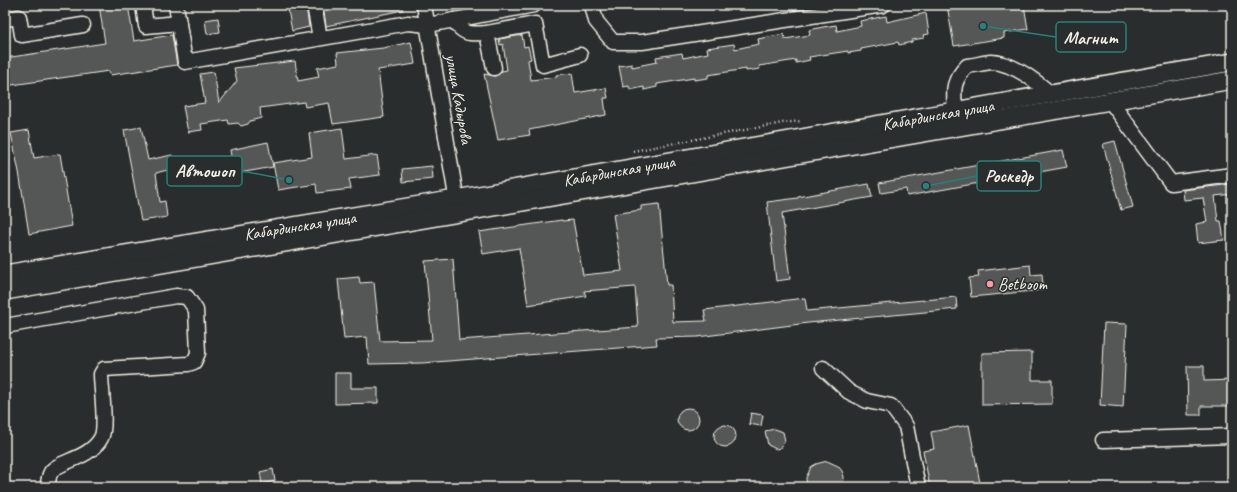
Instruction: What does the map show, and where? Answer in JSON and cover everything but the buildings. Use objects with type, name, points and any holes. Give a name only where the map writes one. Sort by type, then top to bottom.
[{"type":"main road","name":"Кабардинская улица","points":[[5,291],[458,207],[1051,94],[1232,62]]},
{"type":"main road","name":"Кабардинская улица","points":[[5,274],[458,207],[1232,80]]},
{"type":"street","points":[[143,5],[146,26],[179,23]]},
{"type":"street","points":[[176,5],[185,62],[408,23],[428,25],[511,7],[534,5]]},
{"type":"street","points":[[314,5],[320,38]]},
{"type":"street","name":"улица Кадырова","points":[[424,5],[458,207]]},
{"type":"street","points":[[592,5],[596,21],[613,42],[642,42],[883,5]]},
{"type":"street","points":[[5,19],[19,17],[22,35],[83,25]]},
{"type":"street","points":[[453,20],[460,29],[469,34],[487,33],[535,24],[542,65],[580,55]]},
{"type":"street","points":[[487,33],[494,68]]},
{"type":"street","points":[[955,112],[953,86],[957,77],[967,66],[993,62],[1010,66],[1037,82],[1051,94]]},
{"type":"street","points":[[1110,101],[1171,183],[1232,175]]},
{"type":"street","points":[[5,326],[176,296],[188,297],[196,310],[198,353],[194,362],[188,364],[104,369],[101,374],[104,427],[102,438],[94,447],[80,458],[53,469],[48,477],[48,487]]},
{"type":"street","points":[[822,368],[850,392],[868,401],[890,406],[903,421],[909,440],[918,487]]},
{"type":"street","points":[[1103,440],[1232,436]]},
{"type":"place","name":"Магнит","points":[[983,26]]},
{"type":"place","name":"Автошоп","points":[[289,180]]},
{"type":"place","name":"Роскедр","points":[[926,186]]},
{"type":"place","name":"Betboom","points":[[990,284]]}]
